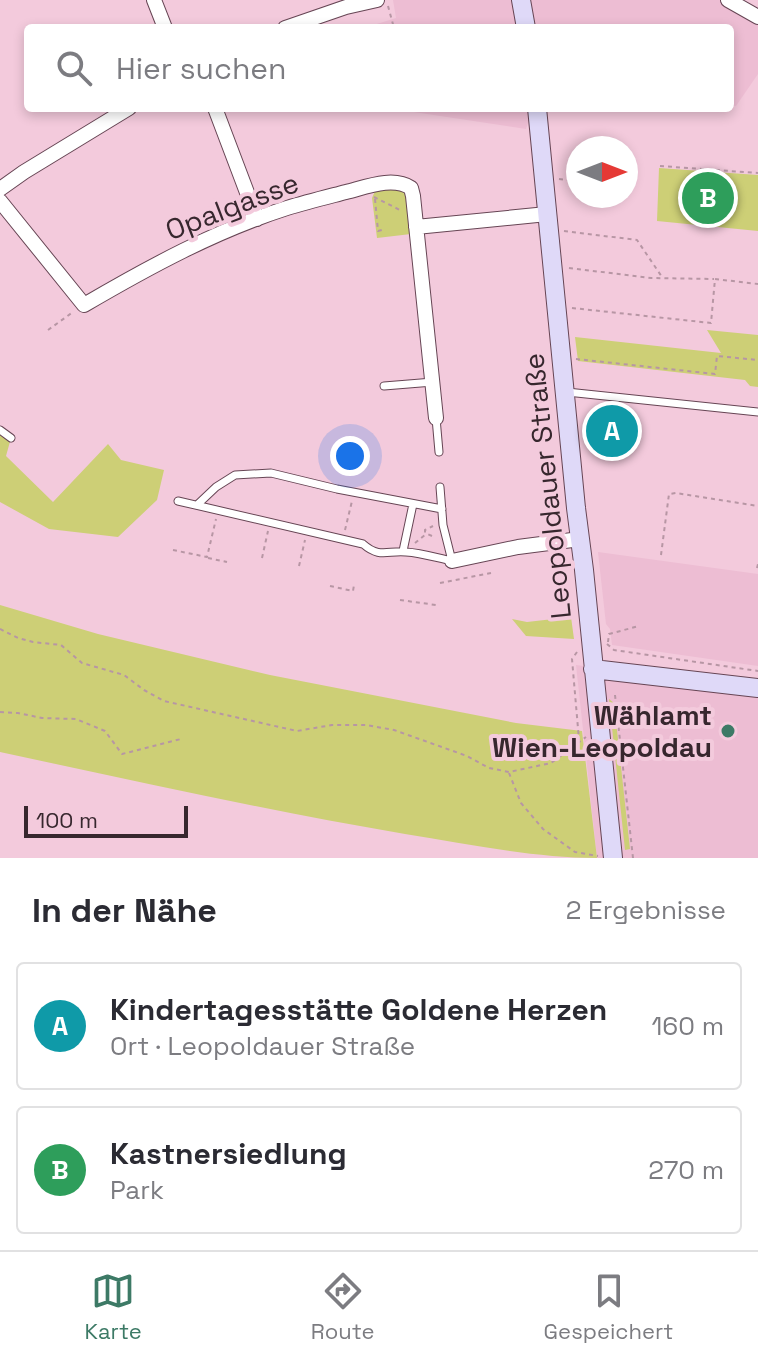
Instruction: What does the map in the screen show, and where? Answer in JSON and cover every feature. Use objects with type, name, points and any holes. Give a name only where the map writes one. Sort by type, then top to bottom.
[{"type":"main road","points":[[521,0],[525,24]]},
{"type":"main road","name":"Leopoldauer Straße","points":[[537,112],[613,858]]},
{"type":"main road","points":[[593,669],[758,688]]},
{"type":"street","points":[[154,0],[163,24]]},
{"type":"street","points":[[297,24],[377,0]]},
{"type":"street","points":[[731,1],[758,17]]},
{"type":"street","points":[[0,189],[122,112]]},
{"type":"street","points":[[217,112],[257,219]]},
{"type":"street","name":"Opalgasse","points":[[84,305],[200,242],[304,203],[396,182],[411,188],[412,220]]},
{"type":"street","points":[[0,201],[84,305]]},
{"type":"street","points":[[436,418],[412,220],[547,214]]},
{"type":"street","points":[[452,561],[518,547],[580,539]]},
{"type":"lane","points":[[384,386],[433,380]]},
{"type":"lane","points":[[565,392],[758,412]]},
{"type":"lane","points":[[436,418],[439,452]]},
{"type":"lane","points":[[0,430],[11,438]]},
{"type":"lane","points":[[197,505],[235,475],[271,473],[442,509]]},
{"type":"lane","points":[[178,501],[363,544],[370,550],[387,554],[403,551],[452,561],[443,525],[440,487]]},
{"type":"lane","points":[[403,551],[413,504]]},
{"type":"path","points":[[386,0],[393,24]]},
{"type":"path","points":[[660,166],[758,173]]},
{"type":"path","points":[[557,179],[566,180]]},
{"type":"path","points":[[371,193],[412,220]]},
{"type":"path","points":[[375,198],[378,231],[382,230]]},
{"type":"path","points":[[562,231],[637,240],[663,278]]},
{"type":"path","points":[[566,268],[758,284]]},
{"type":"path","points":[[570,308],[711,323],[715,279]]},
{"type":"path","points":[[48,330],[84,305]]},
{"type":"path","points":[[575,359],[715,374],[717,356],[758,360]]},
{"type":"path","points":[[343,539],[354,492]]},
{"type":"path","points":[[661,555],[669,494],[758,506]]},
{"type":"path","points":[[207,557],[218,510]]},
{"type":"path","points":[[262,558],[270,522]]},
{"type":"path","points":[[432,536],[425,530],[443,525]]},
{"type":"path","points":[[299,566],[307,531]]},
{"type":"path","points":[[173,550],[227,562]]},
{"type":"path","points":[[440,583],[491,573]]},
{"type":"path","points":[[330,586],[353,591],[354,585]]},
{"type":"path","points":[[400,600],[436,603]]},
{"type":"path","points":[[639,626],[609,634],[608,644],[614,650],[758,671]]},
{"type":"path","points":[[0,629],[33,642],[61,645],[82,663],[124,675],[164,701],[297,731],[332,725],[366,725],[394,730],[467,756],[489,768],[509,772],[551,763],[586,737]]},
{"type":"path","points":[[577,653],[572,659],[579,741]]},
{"type":"path","points":[[615,695],[633,858]]},
{"type":"path","points":[[0,712],[76,719],[105,731],[122,754],[181,739]]},
{"type":"path","points":[[509,772],[521,803],[543,829],[575,852],[597,855],[599,858]]},
{"type":"shaded area","points":[[393,0],[732,0],[758,17],[758,74],[734,106],[734,24],[377,24],[396,18]]},
{"type":"shaded area","points":[[413,112],[532,112],[526,129]]},
{"type":"shaded area","points":[[598,552],[758,574],[758,666],[612,645],[610,629],[606,624]]},
{"type":"shaded area","points":[[576,665],[758,689],[758,858],[597,858]]},
{"type":"green space","points":[[659,168],[758,175],[758,231],[657,221]]},
{"type":"green space","points":[[395,187],[406,194],[411,234],[377,238],[372,198],[375,191]]},
{"type":"green space","points":[[707,330],[758,335],[758,387],[750,386],[745,380],[578,361],[575,337],[721,353]]},
{"type":"green space","points":[[0,430],[11,438],[6,456],[53,502],[108,444],[121,460],[164,470],[157,500],[118,537],[49,529],[0,502]]},
{"type":"green space","points":[[0,605],[98,634],[270,675],[516,723],[582,731],[597,858],[525,853],[354,825],[0,752]]},
{"type":"green space","points":[[571,617],[574,639],[526,636],[512,619],[527,622]]},
{"type":"green space","points":[[609,699],[614,703],[630,849],[625,850]]},
{"type":"place","name":"Kastnersiedlung","points":[[708,198]]},
{"type":"place","name":"Kindertagesstätte Goldene Herzen","points":[[612,431]]},
{"type":"place","name":"Wählamt Wien-Leopoldau","points":[[728,731]]}]
